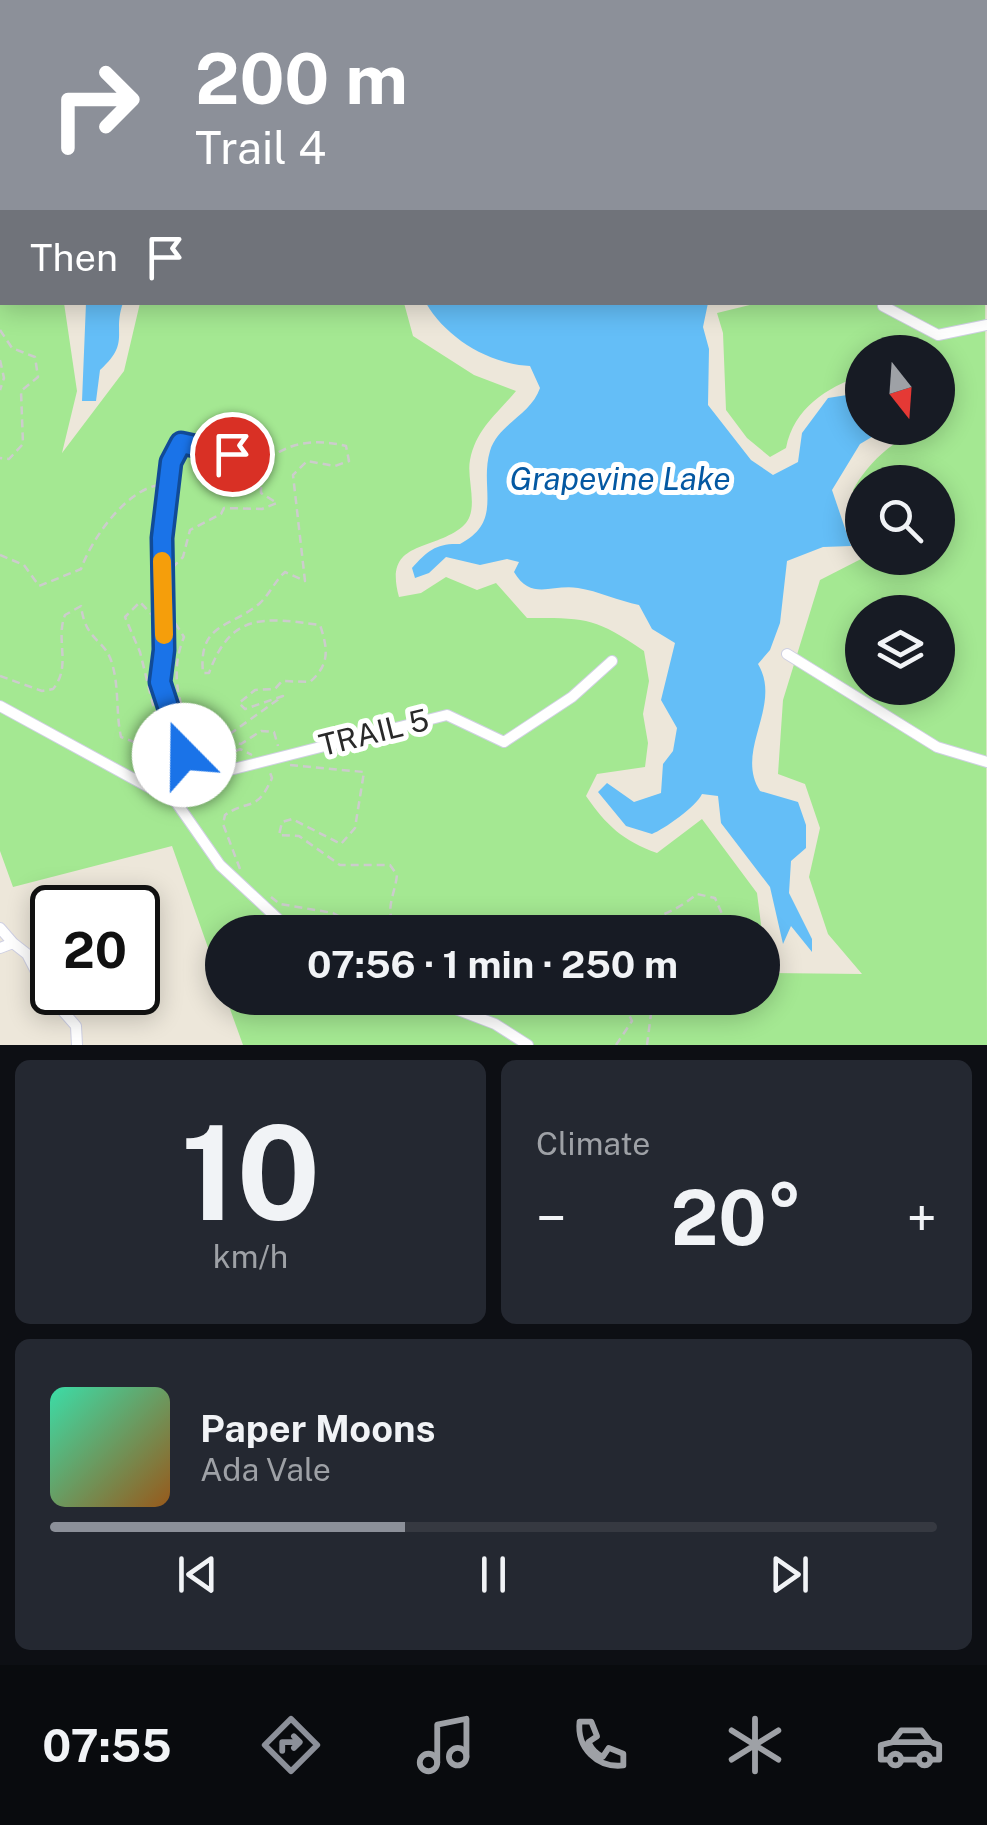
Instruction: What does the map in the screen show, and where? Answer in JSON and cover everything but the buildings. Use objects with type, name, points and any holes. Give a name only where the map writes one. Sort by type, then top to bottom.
[{"type":"lane","points":[[883,306],[938,335],[987,325]]},
{"type":"lane","points":[[176,802],[194,779],[161,697],[162,558],[171,462],[181,443],[232,454]]},
{"type":"lane","points":[[788,654],[936,747],[987,762]]},
{"type":"lane","name":"TRAIL 5","points":[[194,779],[447,715],[504,742],[572,697],[612,660]]},
{"type":"lane","points":[[0,706],[176,802],[220,864],[274,915]]},
{"type":"lane","points":[[0,928],[27,954],[47,992],[76,1026],[77,1045]]},
{"type":"lane","points":[[0,948],[13,943]]},
{"type":"lane","points":[[472,1015],[528,1045]]},
{"type":"path","points":[[0,330],[12,348],[35,357],[38,377],[21,391],[23,444],[9,458],[0,458]]},
{"type":"path","points":[[0,360],[4,378],[0,390]]},
{"type":"path","points":[[162,558],[173,569],[183,557],[190,530],[224,508],[262,509],[277,504],[261,493],[261,466],[279,449],[320,439],[346,446],[350,462],[335,466],[307,461],[293,475],[305,581],[284,572],[257,605],[216,629],[201,656],[203,673],[209,673],[224,636],[239,626],[260,622],[320,625],[328,654],[323,670],[310,682],[282,681],[275,689],[255,690],[239,702],[245,709],[283,696],[228,736],[231,742],[241,744],[261,731],[274,732],[280,764],[364,772],[355,828],[341,844],[292,819],[282,822],[279,835],[299,836],[340,864],[390,864],[397,875],[389,902],[390,915]]},
{"type":"path","points":[[0,556],[24,565],[39,586],[81,568],[89,547],[126,497],[152,486],[165,488]]},
{"type":"path","points":[[666,915],[697,894],[715,898],[722,915]]},
{"type":"path","points":[[616,1045],[632,1022],[629,1015]]},
{"type":"path","points":[[647,1045],[651,1015]]},
{"type":"green space","points":[[0,305],[64,305],[77,391],[62,453],[124,371],[140,305],[405,305],[413,336],[474,375],[516,391],[488,422],[473,449],[468,521],[450,535],[404,556],[396,579],[399,597],[421,593],[446,577],[477,590],[496,583],[527,618],[589,622],[644,651],[649,681],[643,714],[648,743],[645,767],[597,774],[586,796],[616,831],[657,853],[702,819],[757,893],[760,915],[205,915],[205,939],[172,846],[13,887],[0,851]]},
{"type":"green space","points":[[750,305],[985,305],[987,1045],[243,1045],[232,1015],[780,1015],[780,973],[862,974],[828,934],[809,877],[820,828],[805,784],[778,774],[783,700],[820,580],[845,567],[845,575],[955,575],[955,465],[871,465],[892,445],[955,445],[955,335],[845,335],[845,382],[814,401],[796,422],[786,448],[770,457],[747,438],[726,410],[723,333],[717,313]]},
{"type":"water","points":[[86,305],[122,305],[118,345],[100,370],[96,401],[82,401]]},
{"type":"water","name":"Grapevine Lake","points":[[427,305],[708,305],[703,327],[709,349],[708,405],[751,460],[773,475],[798,462],[802,433],[828,398],[845,395],[845,445],[859,445],[832,490],[845,528],[845,546],[823,547],[787,561],[780,623],[770,650],[758,664],[765,696],[752,760],[760,791],[798,802],[806,825],[806,848],[791,861],[789,893],[812,939],[812,952],[791,926],[783,944],[780,915],[776,915],[770,887],[721,823],[718,796],[702,794],[672,823],[652,834],[626,826],[598,792],[607,783],[634,802],[661,793],[663,764],[673,751],[677,728],[661,700],[675,643],[652,629],[639,605],[578,588],[535,589],[514,572],[519,562],[507,559],[480,565],[446,557],[429,573],[415,578],[412,568],[428,552],[439,546],[460,544],[482,525],[490,451],[540,388],[530,366],[484,354],[445,327]]},
{"type":"slow traffic","points":[[162,561],[164,635]]},
{"type":"route","points":[[184,755],[161,697],[160,682],[164,650],[162,538],[171,462],[181,443],[232,454]]}]
